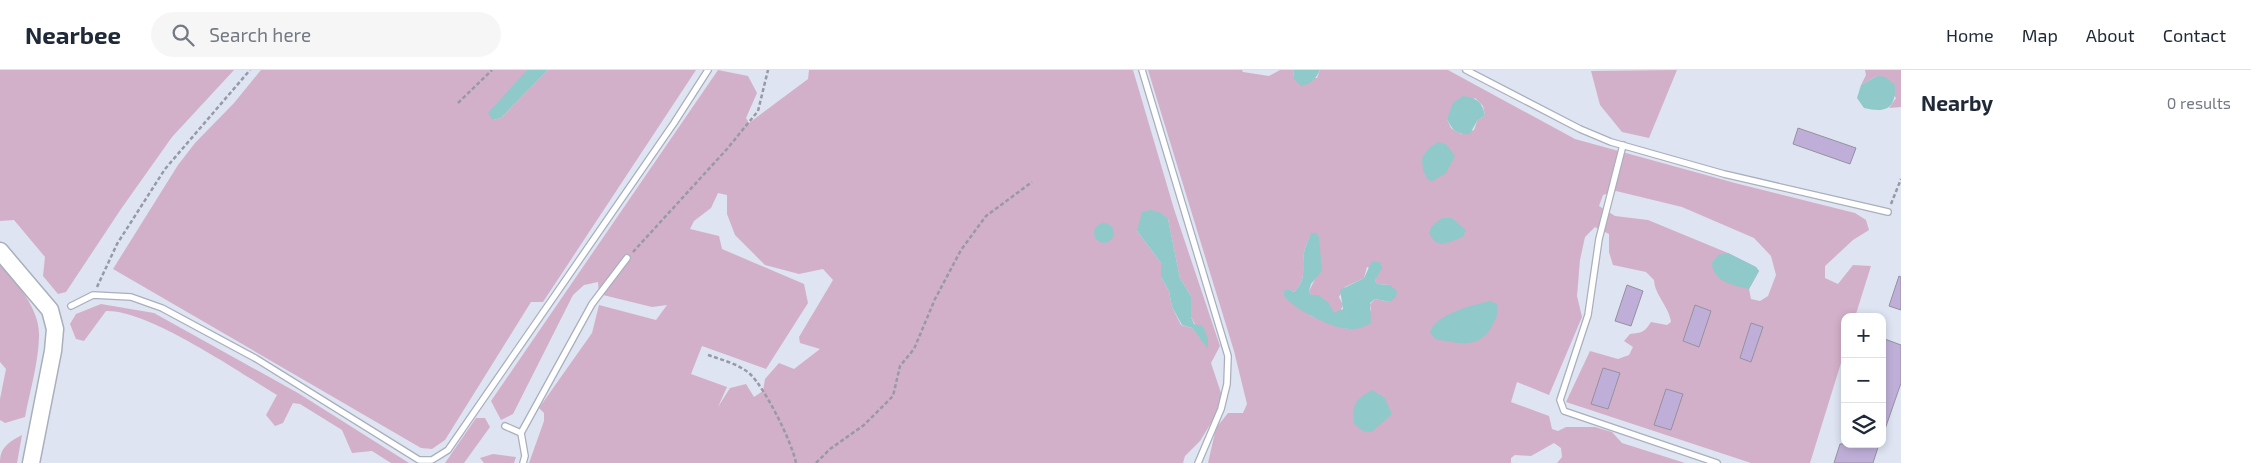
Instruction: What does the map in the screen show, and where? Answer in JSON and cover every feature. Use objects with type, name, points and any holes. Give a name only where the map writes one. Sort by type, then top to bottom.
[{"type":"street","points":[[0,251],[50,310],[56,329],[31,463]]},
{"type":"lane","points":[[71,306],[93,295],[130,297],[162,308],[255,358],[419,460],[432,460],[448,450],[674,123],[708,70]]},
{"type":"lane","points":[[1142,70],[1228,356],[1227,384],[1221,409],[1198,463]]},
{"type":"lane","points":[[1466,70],[1580,129],[1623,145],[1724,174],[1888,212]]},
{"type":"lane","points":[[1623,145],[1599,239],[1588,315],[1560,400],[1564,410],[1717,463]]},
{"type":"lane","points":[[523,463],[525,456],[521,433],[592,304],[627,258]]},
{"type":"lane","points":[[505,426],[521,433]]},
{"type":"path","points":[[93,295],[117,244],[165,169],[250,70]]},
{"type":"path","points":[[458,103],[492,70]]},
{"type":"path","points":[[627,258],[727,149],[758,111],[768,70]]},
{"type":"path","points":[[1888,212],[1901,179]]},
{"type":"path","points":[[816,463],[830,449],[864,425],[892,396],[900,366],[914,349],[935,299],[961,250],[986,216],[1032,182]]},
{"type":"path","points":[[708,355],[733,364],[751,374],[784,430],[796,463]]},
{"type":"shaded area","points":[[0,70],[234,70],[172,137],[66,292],[58,294],[43,276],[45,257],[14,220],[0,221]]},
{"type":"shaded area","points":[[261,70],[527,70],[493,120],[501,118],[548,70],[696,70],[543,302],[531,302],[445,440],[432,449],[421,448],[113,269],[178,165],[195,143],[234,103]]},
{"type":"shaded area","points":[[527,70],[548,70],[501,118],[493,120],[488,113]]},
{"type":"shaded area","points":[[718,70],[748,76],[757,93],[746,118],[749,123],[808,79],[809,70],[1133,70],[1174,209],[1220,346],[1211,363],[1222,396],[1214,418],[1200,441],[1185,456],[1183,463],[529,463],[544,421],[544,413],[539,408],[592,333],[599,305],[656,320],[667,305],[652,307],[599,294],[598,282],[584,285],[573,295],[513,414],[501,420],[491,401]],"holes":[[[718,193],[727,195],[727,214],[735,235],[765,265],[799,274],[823,269],[833,280],[799,337],[800,343],[820,349],[794,369],[779,363],[765,379],[763,391],[754,397],[746,384],[730,388],[718,407],[727,387],[691,374],[702,346],[766,369],[808,303],[804,284],[722,249],[719,236],[690,229],[694,221],[711,208]],[[1168,219],[1180,278],[1191,296],[1191,317],[1208,348],[1192,328],[1181,325],[1172,307],[1169,291],[1161,277],[1161,263],[1137,231]]]},
{"type":"shaded area","points":[[1148,70],[1242,70],[1243,72],[1269,76],[1280,70],[1294,70],[1293,78],[1317,78],[1320,70],[1448,70],[1575,139],[1735,183],[1855,213],[1866,220],[1869,230],[1853,240],[1825,266],[1825,278],[1838,284],[1853,265],[1871,266],[1856,313],[1841,313],[1841,363],[1810,463],[1751,463],[1566,402],[1590,351],[1618,359],[1629,355],[1633,347],[1624,341],[1630,334],[1642,331],[1651,322],[1667,325],[1671,322],[1654,280],[1646,272],[1613,265],[1609,252],[1609,234],[1595,227],[1585,237],[1580,260],[1577,296],[1582,317],[1549,395],[1517,382],[1511,402],[1549,416],[1552,429],[1558,431],[1566,427],[1595,427],[1612,432],[1622,443],[1685,463],[1557,463],[1562,457],[1561,448],[1554,443],[1531,456],[1515,455],[1511,458],[1511,463],[1208,463],[1216,428],[1228,413],[1243,413],[1247,404],[1234,351]],"holes":[[[1475,98],[1483,106],[1485,115],[1477,121],[1474,130],[1461,134],[1451,128],[1447,119]],[[1616,191],[1682,207],[1754,238],[1771,256],[1776,275],[1768,296],[1760,301],[1751,299],[1749,289],[1759,271],[1756,267],[1728,253],[1648,220],[1615,216],[1599,206],[1603,195]],[[1312,233],[1316,277],[1309,291],[1311,295],[1334,314],[1340,312],[1343,305],[1339,297],[1345,287],[1364,278],[1367,267],[1378,272],[1375,280],[1377,284],[1390,285],[1390,302],[1375,299],[1370,304],[1371,310],[1347,329],[1311,316],[1287,289],[1294,292],[1301,282],[1303,277],[1303,258]]]},
{"type":"shaded area","points":[[1294,70],[1320,70],[1313,81],[1301,86],[1293,78]]},
{"type":"shaded area","points":[[1677,70],[1649,138],[1622,132],[1600,105],[1591,71]]},
{"type":"shaded area","points":[[1865,70],[1901,70],[1901,107],[1889,108],[1896,98],[1877,76],[1861,85],[1866,75]]},
{"type":"shaded area","points":[[1877,76],[1886,77],[1895,85],[1894,99],[1884,109],[1864,108],[1857,98],[1861,85]]},
{"type":"shaded area","points":[[1463,96],[1478,101],[1485,115],[1477,121],[1470,134],[1462,134],[1455,131],[1447,119],[1453,103]]},
{"type":"shaded area","points":[[1438,142],[1446,144],[1455,156],[1446,173],[1433,181],[1428,180],[1423,170],[1422,158],[1429,148]]},
{"type":"shaded area","points":[[1151,210],[1161,213],[1168,219],[1180,278],[1191,296],[1191,317],[1194,324],[1203,326],[1208,339],[1208,349],[1192,328],[1182,325],[1172,307],[1169,291],[1161,277],[1161,263],[1137,231],[1142,212]]},
{"type":"shaded area","points":[[1442,218],[1452,218],[1466,230],[1463,237],[1444,244],[1432,239],[1429,233],[1432,226]]},
{"type":"shaded area","points":[[1104,223],[1111,226],[1114,233],[1111,240],[1104,243],[1097,240],[1094,233],[1097,226]]},
{"type":"shaded area","points":[[1311,233],[1316,233],[1319,237],[1322,271],[1311,284],[1309,291],[1311,295],[1318,295],[1329,303],[1334,313],[1343,309],[1340,290],[1364,278],[1372,261],[1380,262],[1382,268],[1375,280],[1377,284],[1390,285],[1397,291],[1396,297],[1390,302],[1375,299],[1370,303],[1371,323],[1354,329],[1341,328],[1323,322],[1304,312],[1284,296],[1284,291],[1288,289],[1294,292],[1301,282],[1303,277],[1303,258]]},
{"type":"shaded area","points":[[1728,253],[1756,267],[1759,271],[1749,289],[1725,282],[1716,275],[1712,263],[1718,255]]},
{"type":"shaded area","points":[[0,265],[27,298],[39,328],[35,368],[25,417],[5,423],[0,420],[0,399],[6,369],[0,362]]},
{"type":"shaded area","points":[[1490,301],[1497,304],[1496,318],[1487,334],[1481,339],[1474,342],[1460,343],[1435,339],[1430,333],[1433,326],[1456,311]]},
{"type":"shaded area","points":[[101,304],[154,313],[298,393],[409,463],[391,463],[372,451],[352,453],[342,430],[300,404],[293,403],[283,423],[275,426],[266,415],[277,395],[193,344],[145,320],[124,313],[106,311],[84,341],[76,339],[70,324],[76,314]]},
{"type":"shaded area","points":[[1372,390],[1385,398],[1392,414],[1372,432],[1363,431],[1354,424],[1354,407],[1358,400]]},
{"type":"shaded area","points":[[476,418],[485,418],[490,427],[464,463],[445,463]]},
{"type":"shaded area","points":[[22,435],[17,463],[0,463],[0,457],[6,446]]},
{"type":"shaded area","points":[[493,454],[516,457],[514,463],[484,463],[480,458]]},
{"type":"building","points":[[1798,128],[1856,148],[1850,164],[1793,144]]},
{"type":"building","points":[[1899,276],[1901,277],[1901,310],[1889,306]]},
{"type":"building","points":[[1627,285],[1643,291],[1631,326],[1615,321]]},
{"type":"building","points":[[1695,305],[1711,311],[1699,347],[1683,341]]},
{"type":"building","points":[[1751,323],[1763,327],[1751,362],[1740,358]]},
{"type":"building","points":[[1886,339],[1901,345],[1901,383],[1886,426]]},
{"type":"building","points":[[1603,368],[1620,373],[1608,409],[1591,404]]},
{"type":"building","points":[[1666,389],[1683,394],[1671,430],[1654,425]]},
{"type":"building","points":[[1840,444],[1841,448],[1878,448],[1873,463],[1834,463]]}]
